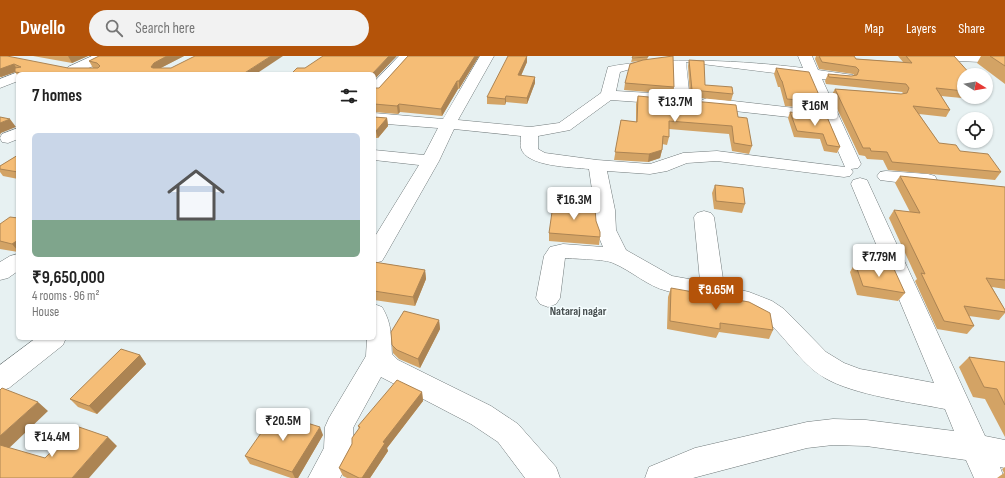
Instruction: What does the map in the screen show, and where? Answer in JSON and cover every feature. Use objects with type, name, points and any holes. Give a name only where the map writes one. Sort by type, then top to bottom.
[{"type":"street","points":[[73,70],[103,56]]},
{"type":"street","points":[[376,89],[406,56]]},
{"type":"street","points":[[376,253],[430,161],[448,124],[487,56]]},
{"type":"street","points":[[805,56],[832,117],[852,174],[990,478]]},
{"type":"street","points":[[933,56],[1005,59]]},
{"type":"street","points":[[679,58],[682,101]]},
{"type":"street","points":[[608,95],[611,74],[613,70],[618,67],[679,58],[694,58],[816,82],[849,85]]},
{"type":"street","points":[[59,67],[84,72]]},
{"type":"street","points":[[0,84],[16,77]]},
{"type":"street","points":[[376,118],[530,132],[548,131],[564,127],[608,95],[682,101],[832,117]]},
{"type":"street","points":[[530,132],[529,150],[532,155],[541,158],[597,165],[650,169],[661,167],[683,158],[717,156],[852,174],[873,187],[883,186],[888,182],[886,176],[942,182]]},
{"type":"street","points":[[376,155],[430,161]]},
{"type":"street","points":[[597,165],[605,210],[606,230],[617,255]]},
{"type":"street","points":[[704,217],[713,292]]},
{"type":"street","points":[[548,298],[558,252],[563,251],[617,255],[645,272],[667,282],[750,301],[770,311],[776,315],[817,359],[835,371],[860,380],[955,399]]},
{"type":"street","points":[[0,272],[16,262]]},
{"type":"street","points":[[323,478],[339,451],[339,427],[379,357],[379,326],[376,318]]},
{"type":"street","points":[[0,380],[51,340]]},
{"type":"street","points":[[379,357],[389,368],[481,415],[508,433],[545,478]]},
{"type":"street","points":[[660,478],[695,462],[808,435],[833,432],[866,433],[977,448],[1005,454]]},
{"type":"building","points":[[0,56],[7,56],[68,68],[98,68],[100,66],[97,63],[89,61],[99,56],[167,56],[154,63],[151,67],[171,68],[195,56],[271,56],[246,72],[16,72],[15,68],[21,67],[14,64],[0,69]]},
{"type":"building","points":[[323,56],[389,56],[374,72],[293,72],[297,68],[305,68]]},
{"type":"building","points":[[408,56],[475,56],[459,81],[457,81],[441,109],[399,104],[397,106],[376,104],[376,88],[379,88]]},
{"type":"building","points":[[508,56],[527,56],[518,75],[535,77],[527,98],[506,96],[505,99],[487,97]]},
{"type":"building","points":[[633,56],[648,56],[648,57],[632,58]]},
{"type":"building","points":[[673,56],[674,87],[625,83],[630,64],[643,60]]},
{"type":"building","points":[[819,56],[854,56],[856,59],[912,63],[906,56],[954,56],[965,68],[957,68],[957,90],[936,88],[950,110],[913,106],[939,143],[956,145],[960,151],[988,154],[1001,172],[892,162],[887,152],[871,151],[870,148],[863,148],[835,89],[901,94],[907,93],[909,88],[906,84],[829,77],[828,74],[851,76],[857,75],[859,70],[856,67],[822,62]]},
{"type":"building","points":[[990,56],[1005,56],[1005,66]]},
{"type":"building","points":[[689,60],[704,61],[705,85],[732,87],[733,94],[692,90]]},
{"type":"building","points":[[776,68],[809,72],[822,102],[787,99],[782,81]]},
{"type":"building","points":[[638,96],[736,105],[738,117],[747,118],[752,146],[734,143],[732,126],[669,121],[669,137],[663,136],[662,150],[649,154],[615,152],[621,120],[637,122]]},
{"type":"building","points":[[790,112],[827,117],[840,147],[827,145],[823,134],[797,131]]},
{"type":"building","points":[[0,117],[10,119],[0,123]]},
{"type":"building","points":[[376,117],[387,118],[376,131]]},
{"type":"building","points":[[16,156],[16,172],[0,169],[0,166]]},
{"type":"building","points":[[900,176],[1005,187],[1005,280],[986,278],[1005,312],[964,306],[974,326],[944,321],[921,273],[925,274],[894,210],[920,213]]},
{"type":"building","points":[[715,185],[743,188],[745,204],[716,201]]},
{"type":"building","points":[[553,205],[595,209],[600,237],[549,233]]},
{"type":"building","points":[[10,217],[16,218],[16,241],[12,244],[0,241],[0,224]]},
{"type":"building","points":[[376,262],[425,270],[413,297],[376,291]]},
{"type":"building","points":[[855,263],[894,269],[905,293],[863,286]]},
{"type":"building","points":[[671,288],[749,302],[770,313],[773,330],[720,323],[720,329],[670,321]]},
{"type":"building","points":[[404,311],[439,320],[418,359],[397,350],[392,345],[391,332]]},
{"type":"building","points":[[121,349],[140,355],[89,406],[70,399]]},
{"type":"building","points":[[969,357],[1005,362],[1005,405],[997,389],[984,387]]},
{"type":"building","points":[[397,380],[422,392],[383,442],[385,443],[362,478],[339,468],[352,444],[352,438],[360,427],[358,426]]},
{"type":"building","points":[[2,388],[38,402],[0,436],[0,390]]},
{"type":"building","points":[[275,413],[320,427],[292,472],[245,456]]},
{"type":"building","points":[[76,426],[108,437],[72,478],[0,478],[0,445],[45,458]]},
{"type":"district","name":"Nataraj nagar","points":[[578,311]]}]
